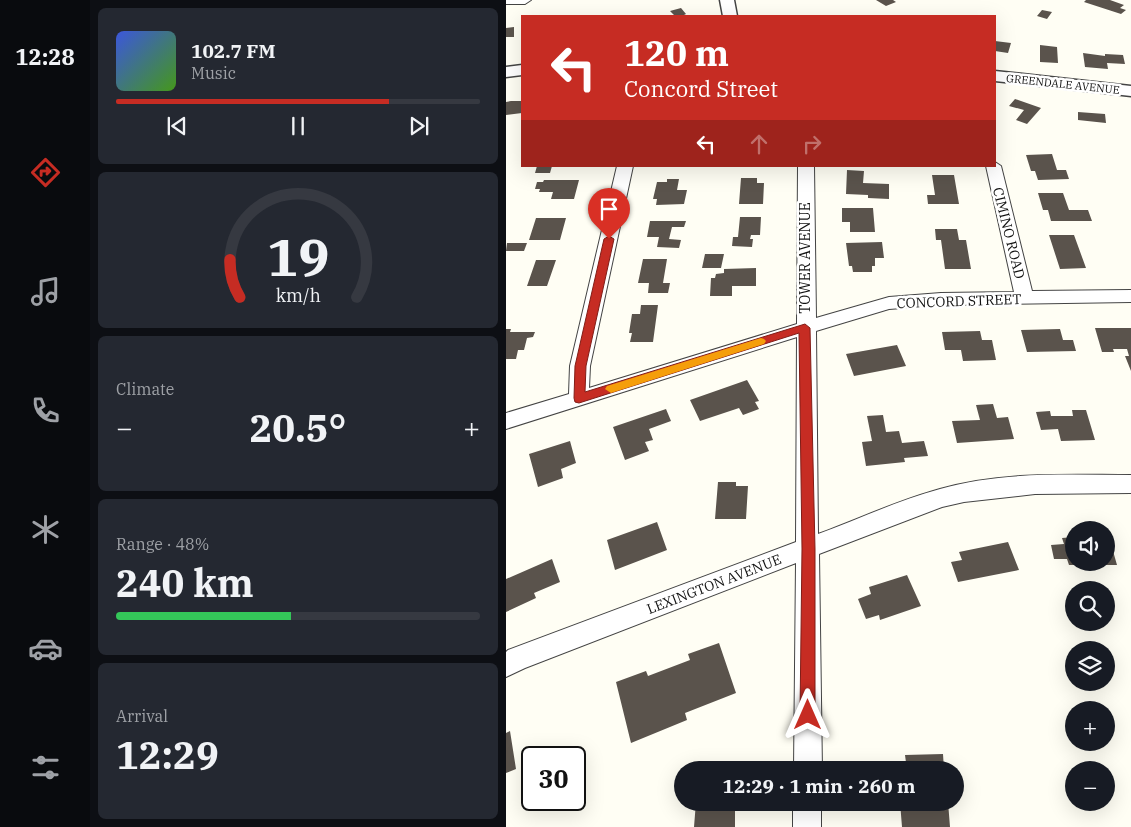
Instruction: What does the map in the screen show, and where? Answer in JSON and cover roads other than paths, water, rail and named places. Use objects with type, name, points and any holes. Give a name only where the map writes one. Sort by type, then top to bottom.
[{"type":"street","points":[[506,0],[525,0]]},
{"type":"street","points":[[727,0],[730,15]]},
{"type":"street","points":[[506,72],[521,70]]},
{"type":"street","name":"GREENDALE AVENUE","points":[[996,76],[1131,91]]},
{"type":"street","points":[[579,398],[580,366],[625,167]]},
{"type":"street","name":"TOWER AVENUE","points":[[806,167],[805,328],[808,761]]},
{"type":"street","name":"CIMINO ROAD","points":[[993,167],[1025,299]]},
{"type":"street","name":"CONCORD STREET","points":[[506,421],[872,307],[906,301],[942,299],[1131,296]]},
{"type":"street","name":"LEXINGTON AVENUE","points":[[506,665],[517,659],[920,505],[974,490],[1018,485],[1131,484]]},
{"type":"street","points":[[807,827],[808,811]]}]
